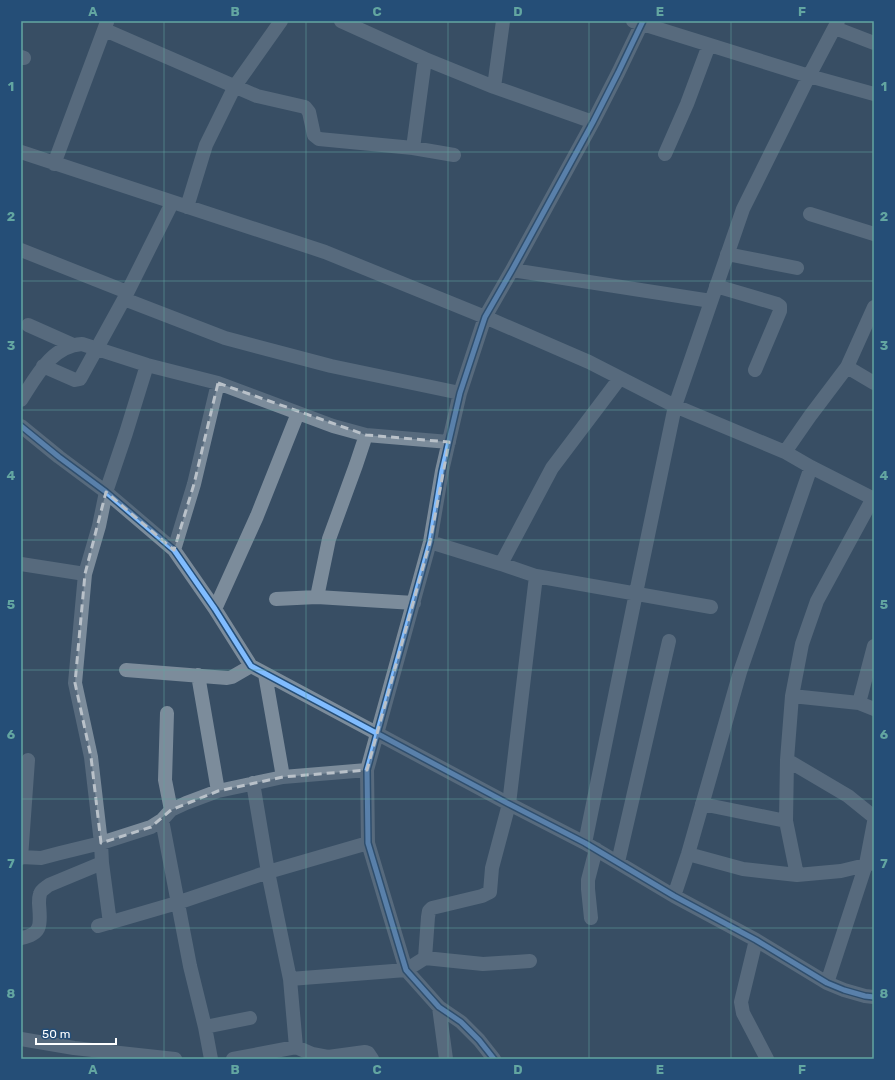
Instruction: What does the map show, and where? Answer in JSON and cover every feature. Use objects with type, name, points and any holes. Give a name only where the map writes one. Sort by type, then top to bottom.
[{"type":"street","points":[[187,207],[206,145],[235,86],[281,21]]},
{"type":"street","points":[[341,21],[425,59],[494,87],[593,122]]},
{"type":"street","points":[[494,87],[503,21]]},
{"type":"street","points":[[494,1059],[479,1040],[461,1022],[439,1007],[406,970],[368,843],[367,770],[430,542],[442,471],[460,394],[485,317],[593,122],[618,73],[639,22],[808,76],[874,94]]},
{"type":"street","points":[[591,918],[588,889],[590,846],[636,593],[675,406],[743,208],[808,76],[836,24],[874,43]]},
{"type":"street","points":[[54,164],[106,25],[257,96],[305,107],[309,112],[314,135],[319,139],[413,148],[454,155]]},
{"type":"street","points":[[665,154],[687,104],[709,45]]},
{"type":"street","points":[[413,148],[425,59]]},
{"type":"street","points":[[21,152],[172,203],[325,252],[485,317],[589,362],[675,406],[785,452],[811,467],[874,498],[817,601],[802,644],[792,696],[787,760],[786,821],[797,875]]},
{"type":"street","points":[[43,366],[77,380],[80,379],[126,296],[172,203]]},
{"type":"street","points":[[810,214],[874,234]]},
{"type":"street","points":[[21,250],[225,338],[331,366],[460,394]]},
{"type":"street","points":[[727,254],[797,268]]},
{"type":"street","points":[[512,270],[711,301]]},
{"type":"street","points":[[716,286],[780,306],[780,311],[756,370]]},
{"type":"street","points":[[785,452],[810,416],[848,367],[874,307]]},
{"type":"street","points":[[28,325],[73,345]]},
{"type":"street","points":[[21,400],[43,366],[64,349],[73,345],[82,344],[147,365],[218,383],[333,426],[366,435],[449,442]]},
{"type":"street","points":[[147,365],[106,492],[99,526],[85,574],[75,683],[91,757],[101,843],[104,924],[177,903],[268,872],[368,843]]},
{"type":"street","points":[[848,367],[874,382]]},
{"type":"street","points":[[501,564],[552,468],[620,378]]},
{"type":"street","points":[[174,550],[194,484],[218,383]]},
{"type":"street","points":[[215,609],[257,516],[298,413]]},
{"type":"street","points":[[21,426],[106,492],[174,550],[215,609],[251,666],[590,846],[674,896],[756,940],[827,982],[844,990],[869,997],[874,1009]]},
{"type":"street","points":[[317,597],[328,539],[366,435]]},
{"type":"street","points":[[674,896],[688,854],[740,672],[811,467]]},
{"type":"street","points":[[430,542],[536,576],[711,607]]},
{"type":"street","points":[[21,564],[85,574]]},
{"type":"street","points":[[425,958],[428,917],[432,908],[482,896],[490,892],[492,868],[509,804],[536,576]]},
{"type":"street","points":[[276,599],[317,597],[414,603]]},
{"type":"street","points":[[618,862],[669,641]]},
{"type":"street","points":[[859,704],[874,646]]},
{"type":"street","points":[[126,670],[226,678],[232,677],[251,666]]},
{"type":"street","points":[[265,674],[283,777]]},
{"type":"street","points":[[198,675],[218,791]]},
{"type":"street","points":[[792,696],[859,704],[874,710]]},
{"type":"street","points":[[167,713],[166,815],[177,903],[211,1059]]},
{"type":"street","points":[[28,760],[21,858],[41,858],[101,843],[150,827],[186,803],[218,791],[283,777],[367,770]]},
{"type":"street","points":[[787,760],[848,796],[874,817]]},
{"type":"street","points":[[254,783],[268,872],[290,979],[296,1047]]},
{"type":"street","points":[[702,804],[786,821]]},
{"type":"street","points":[[827,982],[870,864],[874,822]]},
{"type":"street","points":[[688,854],[743,869],[797,875],[841,871],[870,864]]},
{"type":"street","points":[[21,938],[30,936],[37,932],[41,926],[39,895],[42,890],[48,885],[102,863]]},
{"type":"street","points":[[756,940],[741,1002],[743,1013],[767,1059]]},
{"type":"street","points":[[290,979],[406,970],[425,958],[483,964],[530,961]]},
{"type":"street","points":[[439,1007],[446,1059]]},
{"type":"street","points":[[205,1028],[250,1018]]},
{"type":"street","points":[[21,1039],[74,1053],[176,1059]]},
{"type":"street","points":[[233,1059],[257,1057],[296,1047],[312,1054],[328,1057],[364,1052],[368,1053],[372,1059]]},
{"type":"highlighted area","points":[[218,383],[366,435],[449,442],[430,542],[367,770],[283,777],[218,791],[171,810],[151,827],[101,843],[91,757],[75,683],[85,574],[106,492],[174,550],[194,484]]},
{"type":"cycle path","points":[[494,1059],[479,1040],[461,1022],[439,1007],[406,970],[368,843],[367,770],[430,542],[442,471],[460,393],[485,317],[593,122],[643,21]]},
{"type":"cycle path","points":[[21,426],[106,492],[174,550],[215,609],[251,666],[585,843],[674,896],[756,940],[827,983],[844,990],[874,997]]}]
